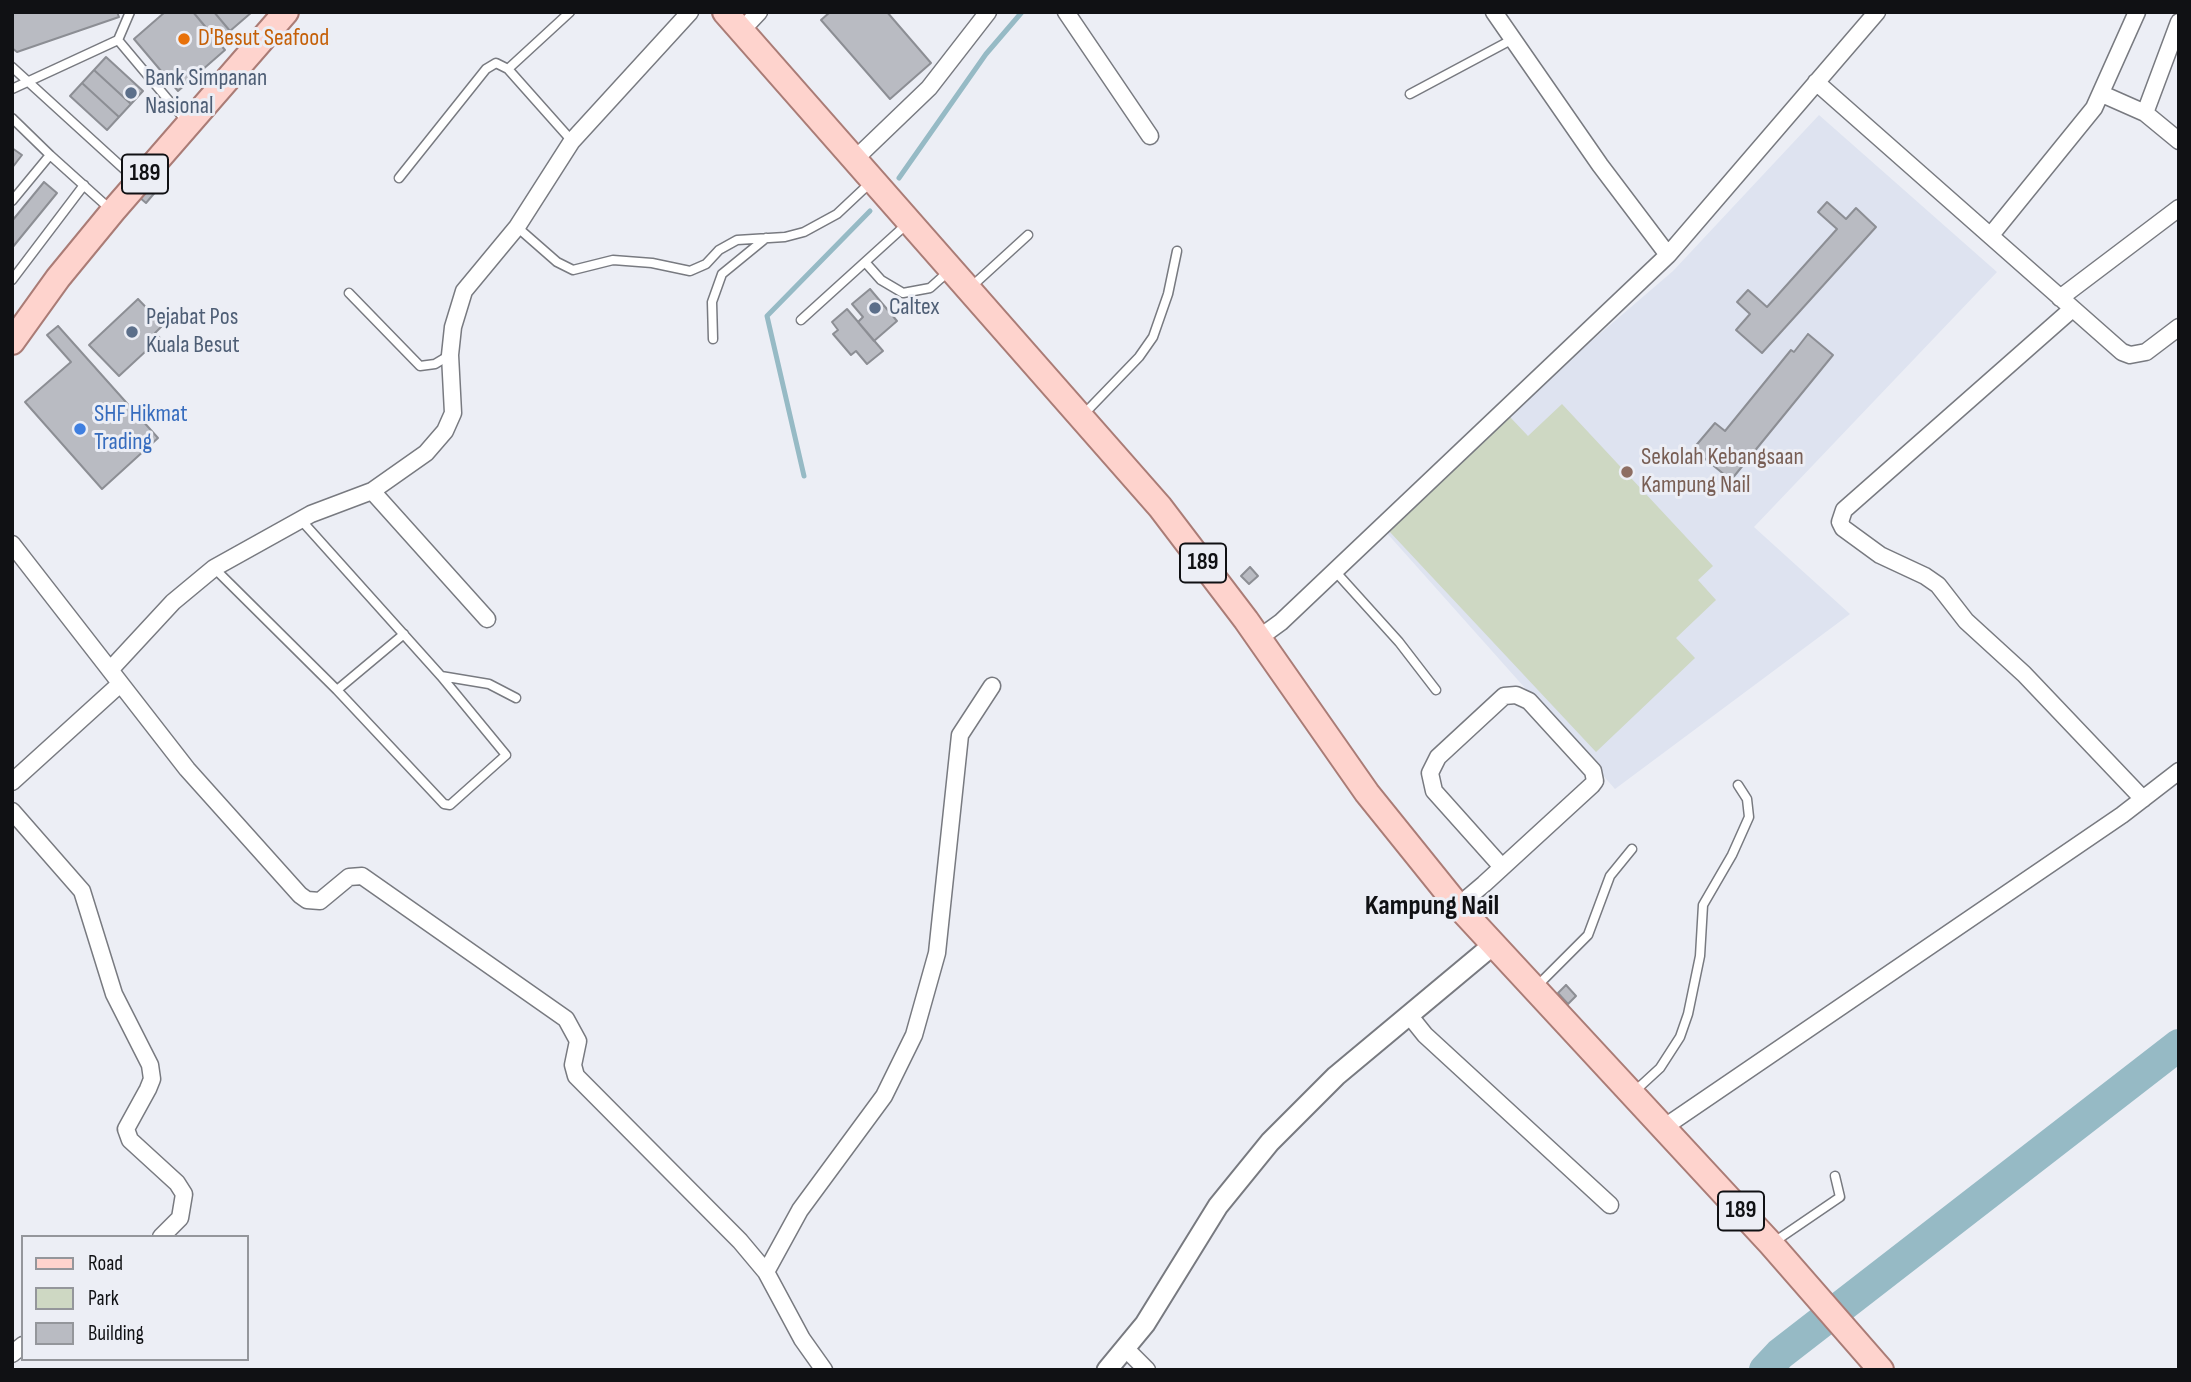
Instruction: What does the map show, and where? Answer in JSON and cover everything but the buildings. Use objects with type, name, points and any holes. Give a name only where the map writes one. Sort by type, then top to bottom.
[{"type":"main road","name":"189","points":[[13,339],[113,211],[286,12]]},
{"type":"main road","name":"189","points":[[725,12],[1176,526],[1259,638],[1367,793],[1458,906],[1771,1244],[1881,1370]]},
{"type":"street","points":[[110,670],[173,602],[214,568],[301,520],[372,491],[426,453],[444,431],[453,413],[450,355],[453,327],[464,290],[517,227],[572,141],[690,12]]},
{"type":"street","points":[[741,31],[759,12]]},
{"type":"street","points":[[854,160],[929,88],[988,12]]},
{"type":"street","points":[[1066,12],[1150,136]]},
{"type":"street","points":[[1494,12],[1600,165],[1668,255]]},
{"type":"street","points":[[1259,638],[1281,622],[1668,255],[1877,12]]},
{"type":"street","points":[[1994,238],[2102,94],[2137,12]]},
{"type":"street","points":[[2145,113],[2179,22]]},
{"type":"street","points":[[1816,82],[2122,352],[2130,355],[2146,352],[2179,327]]},
{"type":"street","points":[[2102,94],[2145,113],[2179,141]]},
{"type":"street","points":[[2143,799],[2024,674],[1966,621],[1934,581],[1880,555],[1843,528],[1840,522],[1844,510],[2066,304],[2179,208]]},
{"type":"street","points":[[372,491],[487,619]]},
{"type":"street","points":[[12,544],[187,769],[307,900],[320,901],[349,877],[362,876],[554,1008],[576,1034],[578,1047],[573,1071],[583,1085],[740,1241],[766,1272],[807,1347],[824,1370]]},
{"type":"street","points":[[12,782],[120,684]]},
{"type":"street","points":[[766,1272],[800,1210],[884,1096],[915,1035],[937,953],[960,735],[992,686]]},
{"type":"street","points":[[1458,906],[1503,867],[1595,781],[1593,771],[1529,701],[1516,695],[1504,696],[1438,757],[1430,774],[1434,791],[1503,867]]},
{"type":"street","points":[[1663,1128],[2143,799],[2179,771]]},
{"type":"street","points":[[12,811],[82,891],[114,994],[150,1065],[152,1079],[126,1129],[130,1140],[177,1183],[184,1194],[180,1218],[163,1235]]},
{"type":"street","points":[[1107,1370],[1126,1349],[1240,1177],[1336,1076],[1493,945]]},
{"type":"street","points":[[1409,1015],[1425,1035],[1610,1205]]},
{"type":"street","points":[[1126,1349],[1147,1370]]},
{"type":"lane","points":[[12,89],[118,40],[130,12]]},
{"type":"lane","points":[[508,69],[570,12]]},
{"type":"lane","points":[[1410,94],[1513,38]]},
{"type":"lane","points":[[118,40],[188,124]]},
{"type":"lane","points":[[399,178],[486,69],[496,63],[508,69],[572,141]]},
{"type":"lane","points":[[12,67],[138,182]]},
{"type":"lane","points":[[12,118],[113,211]]},
{"type":"lane","points":[[12,201],[50,155]]},
{"type":"lane","points":[[517,227],[557,262],[573,271],[613,260],[652,263],[690,271],[706,264],[719,250],[737,240],[785,237],[804,232],[827,220],[872,181]]},
{"type":"lane","points":[[12,280],[83,185]]},
{"type":"lane","points":[[801,320],[909,222]]},
{"type":"lane","points":[[969,289],[1028,235]]},
{"type":"lane","points":[[713,339],[712,302],[722,274],[766,237]]},
{"type":"lane","points":[[1082,416],[1139,357],[1153,337],[1168,293],[1177,251]]},
{"type":"lane","points":[[865,262],[888,286],[912,294],[930,288],[951,269]]},
{"type":"lane","points":[[349,293],[420,366],[435,364],[450,355]]},
{"type":"lane","points":[[214,568],[337,690],[448,806],[506,755],[441,676],[301,520]]},
{"type":"lane","points":[[1334,570],[1399,642],[1436,690]]},
{"type":"lane","points":[[337,690],[404,634]]},
{"type":"lane","points":[[441,676],[489,684],[516,698]]},
{"type":"lane","points":[[1632,1094],[1660,1068],[1679,1037],[1688,1014],[1700,956],[1703,905],[1732,855],[1749,817],[1747,799],[1738,785]]},
{"type":"lane","points":[[1534,989],[1588,935],[1595,923],[1610,876],[1632,849]]},
{"type":"lane","points":[[1771,1244],[1840,1197],[1835,1175]]},
{"type":"shaded area","name":"Sekolah Kebangsaan Kampung Nail","points":[[1819,115],[1997,272],[1754,527],[1850,614],[1615,789],[1385,531],[1504,416],[1673,271]]},
{"type":"green space","points":[[1562,404],[1713,566],[1698,580],[1716,600],[1676,638],[1695,658],[1596,752],[1389,531],[1510,417],[1528,436]]},
{"type":"waterway","points":[[899,178],[986,54],[1022,12]]},
{"type":"waterway","points":[[804,476],[767,316],[870,211]]},
{"type":"waterway","points":[[1765,1370],[1780,1354],[2179,1045]]},
{"type":"place","name":"D'Besut Seafood","points":[[184,39]]},
{"type":"place","name":"Bank Simpanan Nasional","points":[[131,93]]},
{"type":"place","name":"Caltex","points":[[875,308]]},
{"type":"place","name":"Pejabat Pos Kuala Besut","points":[[132,332]]},
{"type":"place","name":"SHF Hikmat Trading","points":[[80,429]]},
{"type":"place","name":"Sekolah Kebangsaan Kampung Nail","points":[[1627,472]]},
{"type":"district","name":"Kampung Nail","points":[[1432,907]]}]
